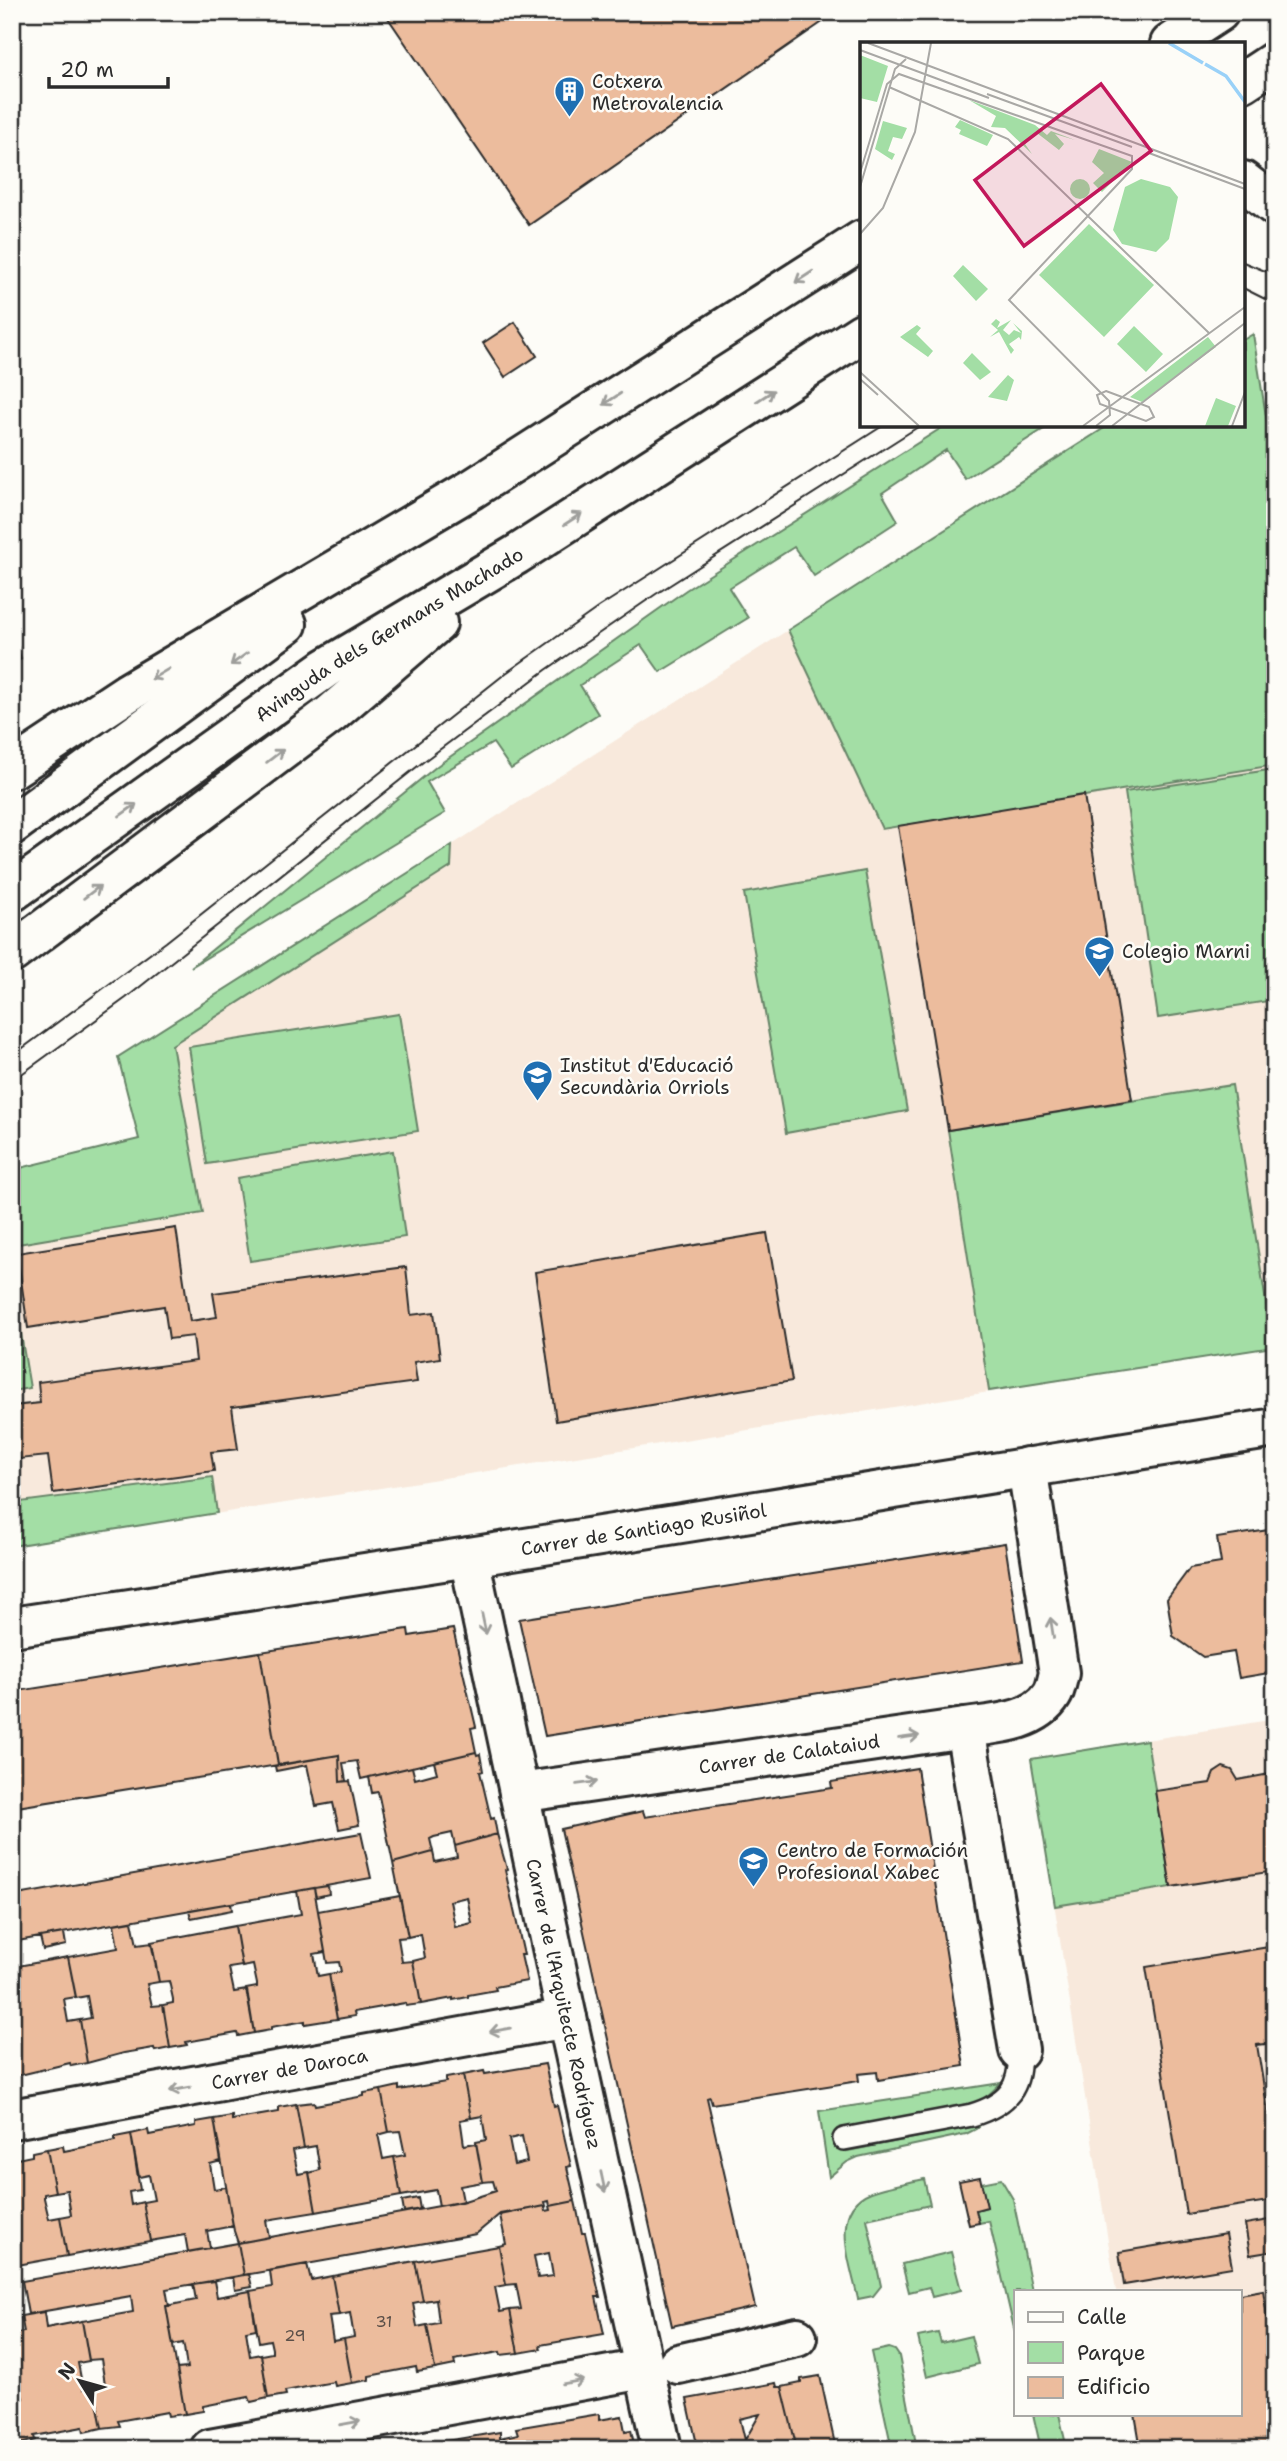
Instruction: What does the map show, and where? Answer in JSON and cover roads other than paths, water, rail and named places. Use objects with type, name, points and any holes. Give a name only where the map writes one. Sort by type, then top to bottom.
[{"type":"street","points":[[1173,42],[1219,12]]},
{"type":"street","points":[[1245,81],[1275,61]]},
{"type":"street","points":[[1245,183],[1275,206]]},
{"type":"street","points":[[12,769],[127,694],[472,489],[860,241]]},
{"type":"street","points":[[516,555],[860,334]]},
{"type":"street","points":[[12,825],[472,489]]},
{"type":"street","name":"Avinguda dels Germans Machado","points":[[12,892],[326,668],[516,555]]},
{"type":"street","name":"Avinguda dels Germans Machado","points":[[12,953],[331,714],[516,555]]},
{"type":"street","name":"Carrer de Santiago Rusiñol","points":[[12,1627],[1275,1428]]},
{"type":"street","name":"Carrer de Calataiud","points":[[519,1793],[1011,1721],[1035,1711],[1052,1695],[1059,1673],[1027,1467]]},
{"type":"street","name":"Carrer de l'Arquitecte Rodríguez","points":[[469,1557],[567,2018],[661,2367],[662,2449]]},
{"type":"street","points":[[965,1728],[1019,2050]]},
{"type":"street","name":"Carrer de Daroca","points":[[12,2119],[567,2018]]},
{"type":"street","points":[[210,2449],[661,2367],[797,2337]]},
{"type":"lane","points":[[844,2139],[992,2109],[1016,2085],[1020,2065],[1019,2050]]},
{"type":"tram line","points":[[1245,263],[1275,275]]},
{"type":"tram line","points":[[1245,289],[1275,304]]},
{"type":"tram line","points":[[12,1056],[166,942],[506,673],[599,607],[881,427]]},
{"type":"tram line","points":[[12,1081],[126,998],[423,762],[546,670],[656,594],[918,427]]},
{"type":"place","name":"Cotxera Metrovalencia","points":[[569,119]]},
{"type":"place","name":"Colegio Marni","points":[[1099,978]]},
{"type":"place","name":"Institut d'Educació Secundària Orriols","points":[[537,1103]]},
{"type":"place","name":"Centro de Formación Profesional Xabec","points":[[754,1888]]}]
